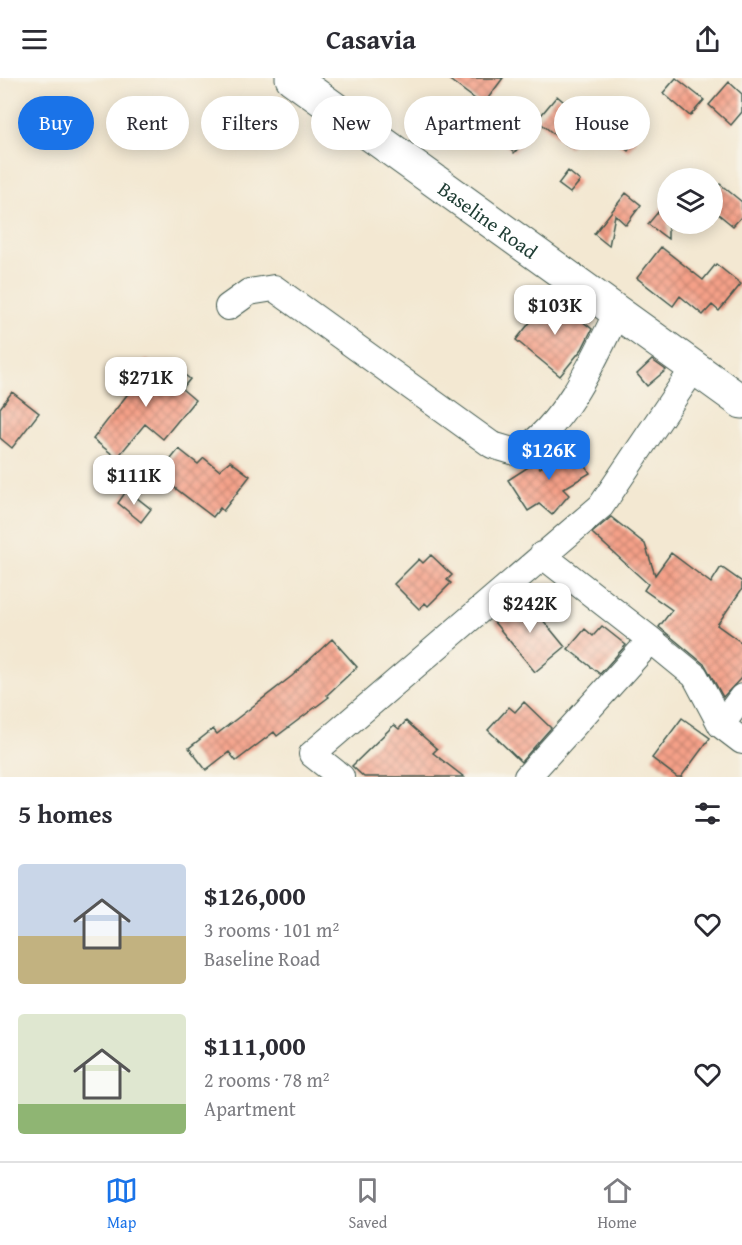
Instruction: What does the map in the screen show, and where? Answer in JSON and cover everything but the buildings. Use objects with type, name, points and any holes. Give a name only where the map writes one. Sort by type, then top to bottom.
[{"type":"main road","name":"Baseline Road","points":[[292,78],[742,402]]},
{"type":"street","points":[[228,307],[249,292],[274,288],[492,444],[519,453],[537,441],[585,378],[617,312]]},
{"type":"street","points":[[341,777],[312,754],[601,506],[694,368]]},
{"type":"street","points":[[542,555],[695,676],[721,726],[742,741]]},
{"type":"street","points":[[527,777],[651,640]]},
{"type":"street","points":[[721,726],[742,697]]}]
